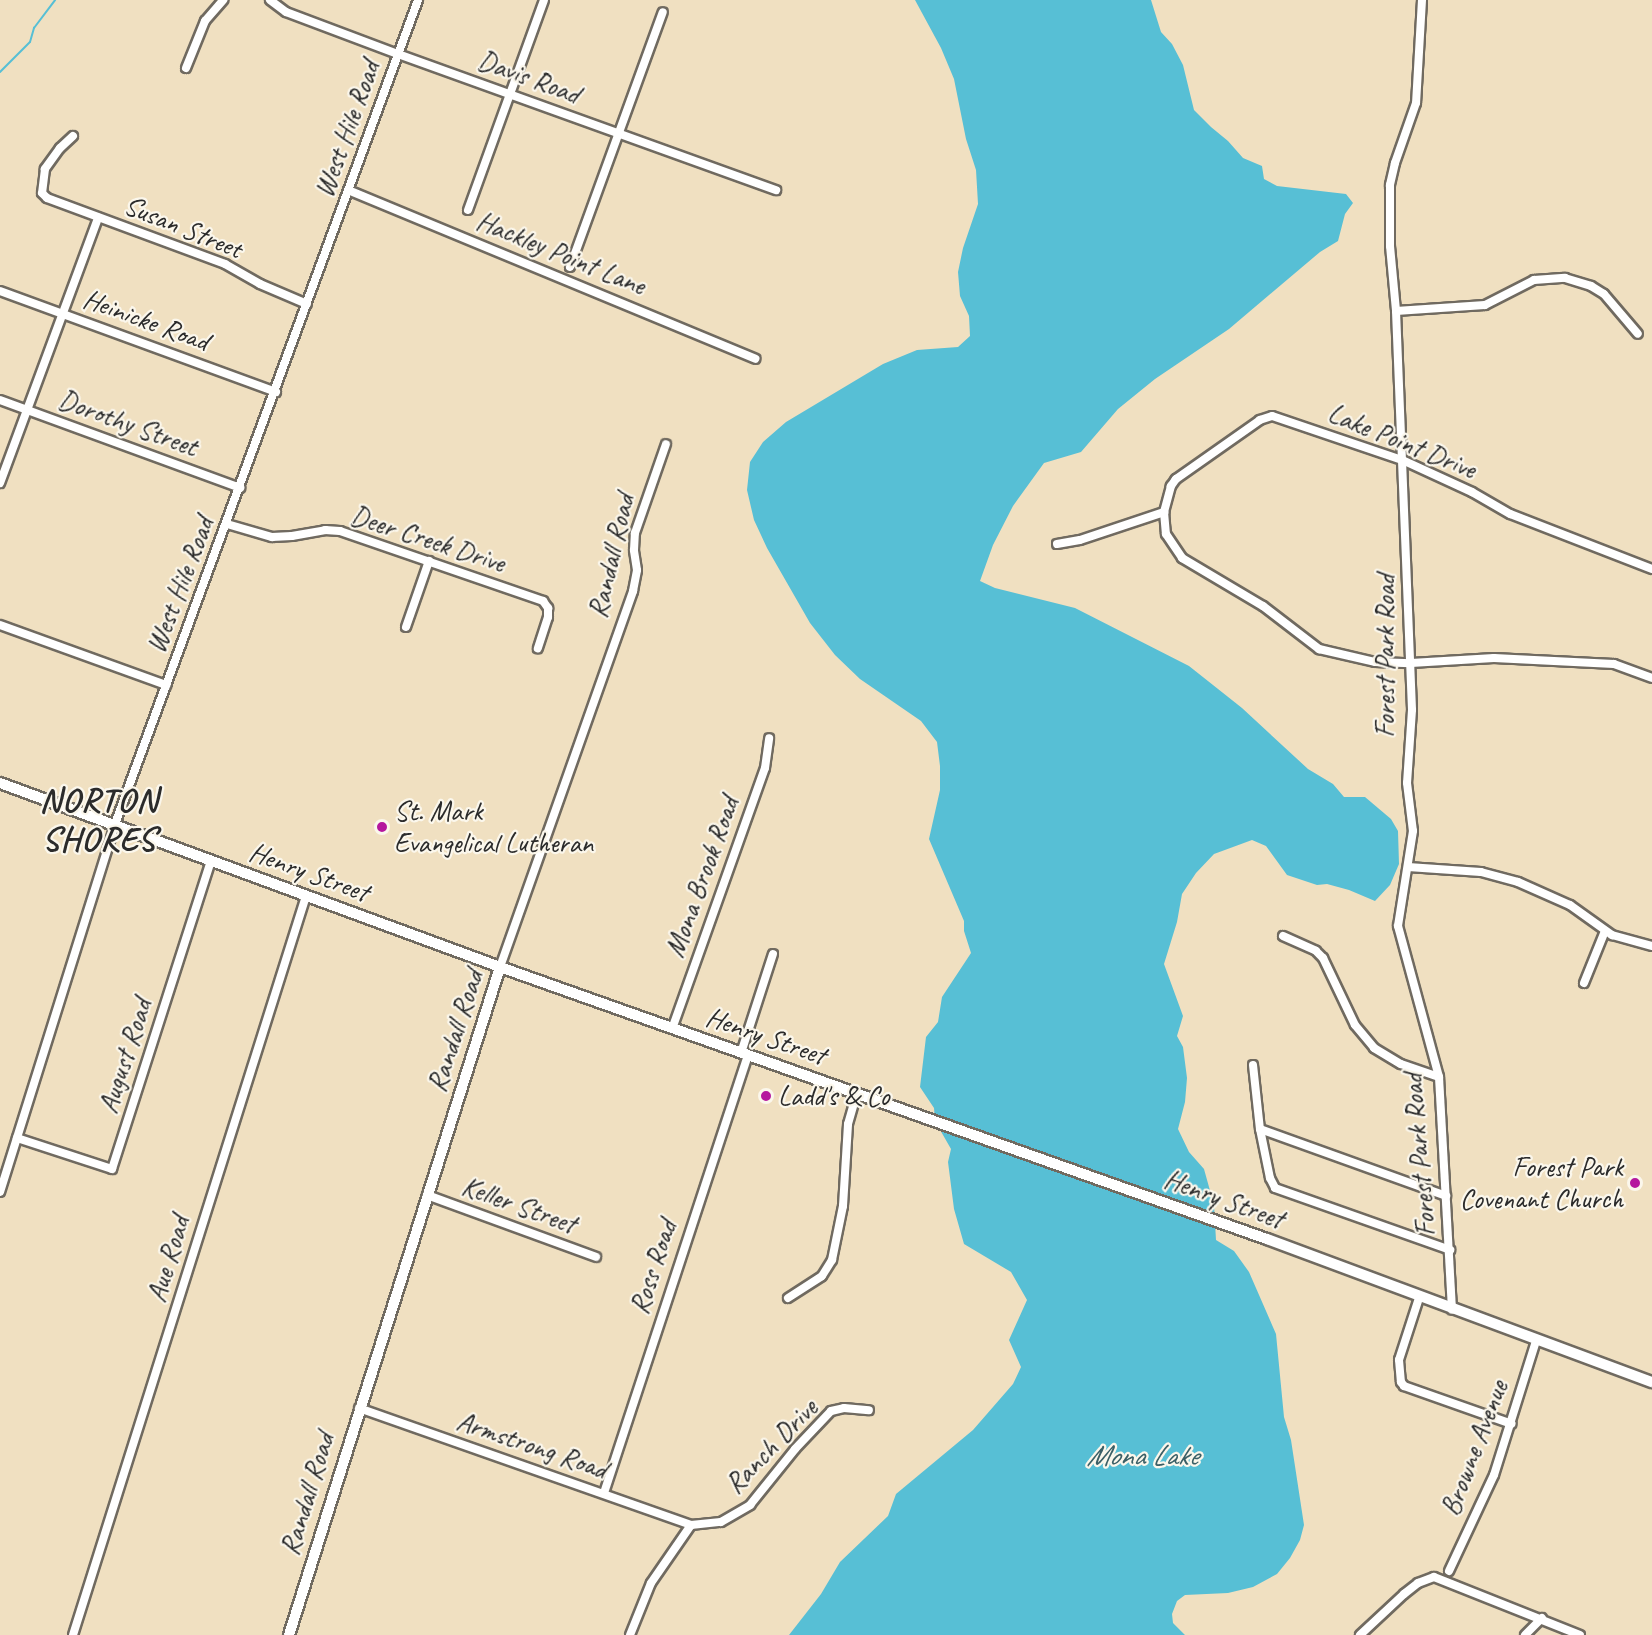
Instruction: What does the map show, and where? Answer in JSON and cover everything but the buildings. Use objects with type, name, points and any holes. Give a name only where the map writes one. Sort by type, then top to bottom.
[{"type":"street","points":[[186,68],[205,21],[223,0]]},
{"type":"street","name":"Davis Road","points":[[270,0],[286,12],[776,190]]},
{"type":"street","name":"West Hile Road","points":[[0,1192],[115,825],[276,392],[418,0]]},
{"type":"street","points":[[468,210],[508,94],[544,0]]},
{"type":"street","name":"Forest Park Road","points":[[1422,0],[1416,103],[1395,163],[1390,185],[1390,246],[1396,311],[1412,710],[1407,783],[1413,831],[1398,926],[1439,1077],[1452,1310]]},
{"type":"street","points":[[570,267],[663,12]]},
{"type":"street","name":"Susan Street","points":[[73,136],[60,148],[45,169],[42,193],[46,198],[225,264],[260,284],[307,304]]},
{"type":"street","name":"Hackley Point Lane","points":[[348,190],[755,359]]},
{"type":"street","points":[[0,483],[98,218]]},
{"type":"street","points":[[1396,311],[1485,305],[1534,280],[1565,279],[1591,286],[1604,294],[1638,334]]},
{"type":"street","name":"Heinicke Road","points":[[0,291],[276,392]]},
{"type":"street","name":"Dorothy Street","points":[[0,400],[240,488]]},
{"type":"street","name":"Lake Point Drive","points":[[1164,512],[1171,486],[1176,479],[1260,420],[1272,416],[1402,460],[1472,492],[1510,514],[1652,569]]},
{"type":"street","name":"Randall Road","points":[[289,1635],[500,967],[633,591],[637,570],[634,550],[635,533],[666,444]]},
{"type":"street","points":[[1057,544],[1080,540],[1164,512],[1166,534],[1182,558],[1263,606],[1303,639],[1319,649],[1354,659],[1411,663],[1494,658],[1614,664],[1652,678]]},
{"type":"street","name":"Deer Creek Drive","points":[[227,524],[272,537],[325,530],[340,531],[543,601],[548,608],[548,617],[538,648]]},
{"type":"street","points":[[406,627],[429,561]]},
{"type":"street","points":[[0,625],[166,685]]},
{"type":"street","name":"Mona Brook Road","points":[[672,1029],[765,768],[769,738]]},
{"type":"street","name":"Henry Street","points":[[0,783],[672,1029],[1267,1239],[1419,1298],[1652,1382]]},
{"type":"street","name":"August Road","points":[[17,1138],[112,1169],[211,861]]},
{"type":"street","points":[[1408,867],[1481,872],[1518,882],[1570,905],[1605,931],[1652,946]]},
{"type":"street","name":"Aue Road","points":[[73,1635],[306,896]]},
{"type":"street","points":[[1584,982],[1605,931]]},
{"type":"street","points":[[1283,936],[1316,951],[1323,958],[1355,1025],[1374,1048],[1401,1064],[1439,1077]]},
{"type":"street","name":"Ross Road","points":[[604,1493],[745,1054],[773,954]]},
{"type":"street","points":[[1252,1065],[1260,1128],[1270,1179],[1275,1188],[1449,1250]]},
{"type":"street","points":[[788,1298],[822,1276],[832,1260],[843,1206],[848,1124],[857,1093]]},
{"type":"street","points":[[1260,1128],[1446,1196]]},
{"type":"street","name":"Keller Street","points":[[427,1195],[596,1257]]},
{"type":"street","points":[[1419,1298],[1399,1360],[1401,1382],[1404,1386],[1512,1424]]},
{"type":"street","name":"Browne Avenue","points":[[1449,1571],[1494,1475],[1512,1424],[1536,1341]]},
{"type":"street","name":"Armstrong Road","points":[[359,1408],[691,1525]]},
{"type":"street","name":"Ranch Drive","points":[[691,1525],[721,1522],[750,1505],[795,1449],[831,1411],[844,1408],[869,1410]]},
{"type":"street","points":[[630,1635],[651,1583],[691,1525]]},
{"type":"street","points":[[1360,1635],[1418,1583],[1434,1577],[1580,1635]]},
{"type":"street","points":[[1526,1635],[1542,1618]]},
{"type":"water","name":"Mona Lake","points":[[915,0],[1151,0],[1161,32],[1172,44],[1183,65],[1194,110],[1243,158],[1262,166],[1264,179],[1277,186],[1346,194],[1353,203],[1345,214],[1338,241],[1320,252],[1229,329],[1155,379],[1118,409],[1081,452],[1044,463],[1013,506],[993,545],[980,581],[995,588],[1075,608],[1189,666],[1242,708],[1308,769],[1333,784],[1344,797],[1365,797],[1391,819],[1398,831],[1399,864],[1390,885],[1375,901],[1349,890],[1327,884],[1317,885],[1287,875],[1266,846],[1252,840],[1214,854],[1196,873],[1182,894],[1177,922],[1164,964],[1183,1016],[1177,1036],[1183,1047],[1187,1078],[1185,1102],[1178,1129],[1189,1152],[1204,1169],[1214,1205],[1216,1240],[1234,1251],[1249,1272],[1276,1334],[1284,1417],[1291,1440],[1304,1525],[1300,1540],[1290,1558],[1277,1574],[1253,1587],[1228,1593],[1185,1595],[1177,1601],[1172,1614],[1173,1623],[1185,1635],[789,1635],[821,1594],[840,1562],[888,1516],[896,1494],[973,1430],[1013,1384],[1021,1367],[1009,1340],[1027,1300],[1011,1272],[964,1244],[954,1209],[948,1162],[951,1149],[935,1121],[934,1108],[920,1087],[926,1037],[938,1022],[942,997],[971,953],[964,931],[964,921],[929,839],[940,790],[937,742],[921,721],[860,679],[835,655],[810,623],[767,548],[754,520],[747,490],[750,462],[763,442],[786,422],[883,364],[917,350],[958,347],[970,336],[969,316],[960,296],[958,272],[963,248],[978,204],[976,170],[966,139],[954,79],[941,48]]},
{"type":"waterway","points":[[0,72],[30,42],[34,28],[55,0]]},
{"type":"place","name":"St. Mark Evangelical Lutheran","points":[[382,827]]},
{"type":"place","name":"Ladd's & Co","points":[[766,1096]]},
{"type":"place","name":"Forest Park Covenant Church","points":[[1635,1183]]},
{"type":"district","name":"NORTON SHORES","points":[[99,818]]}]
